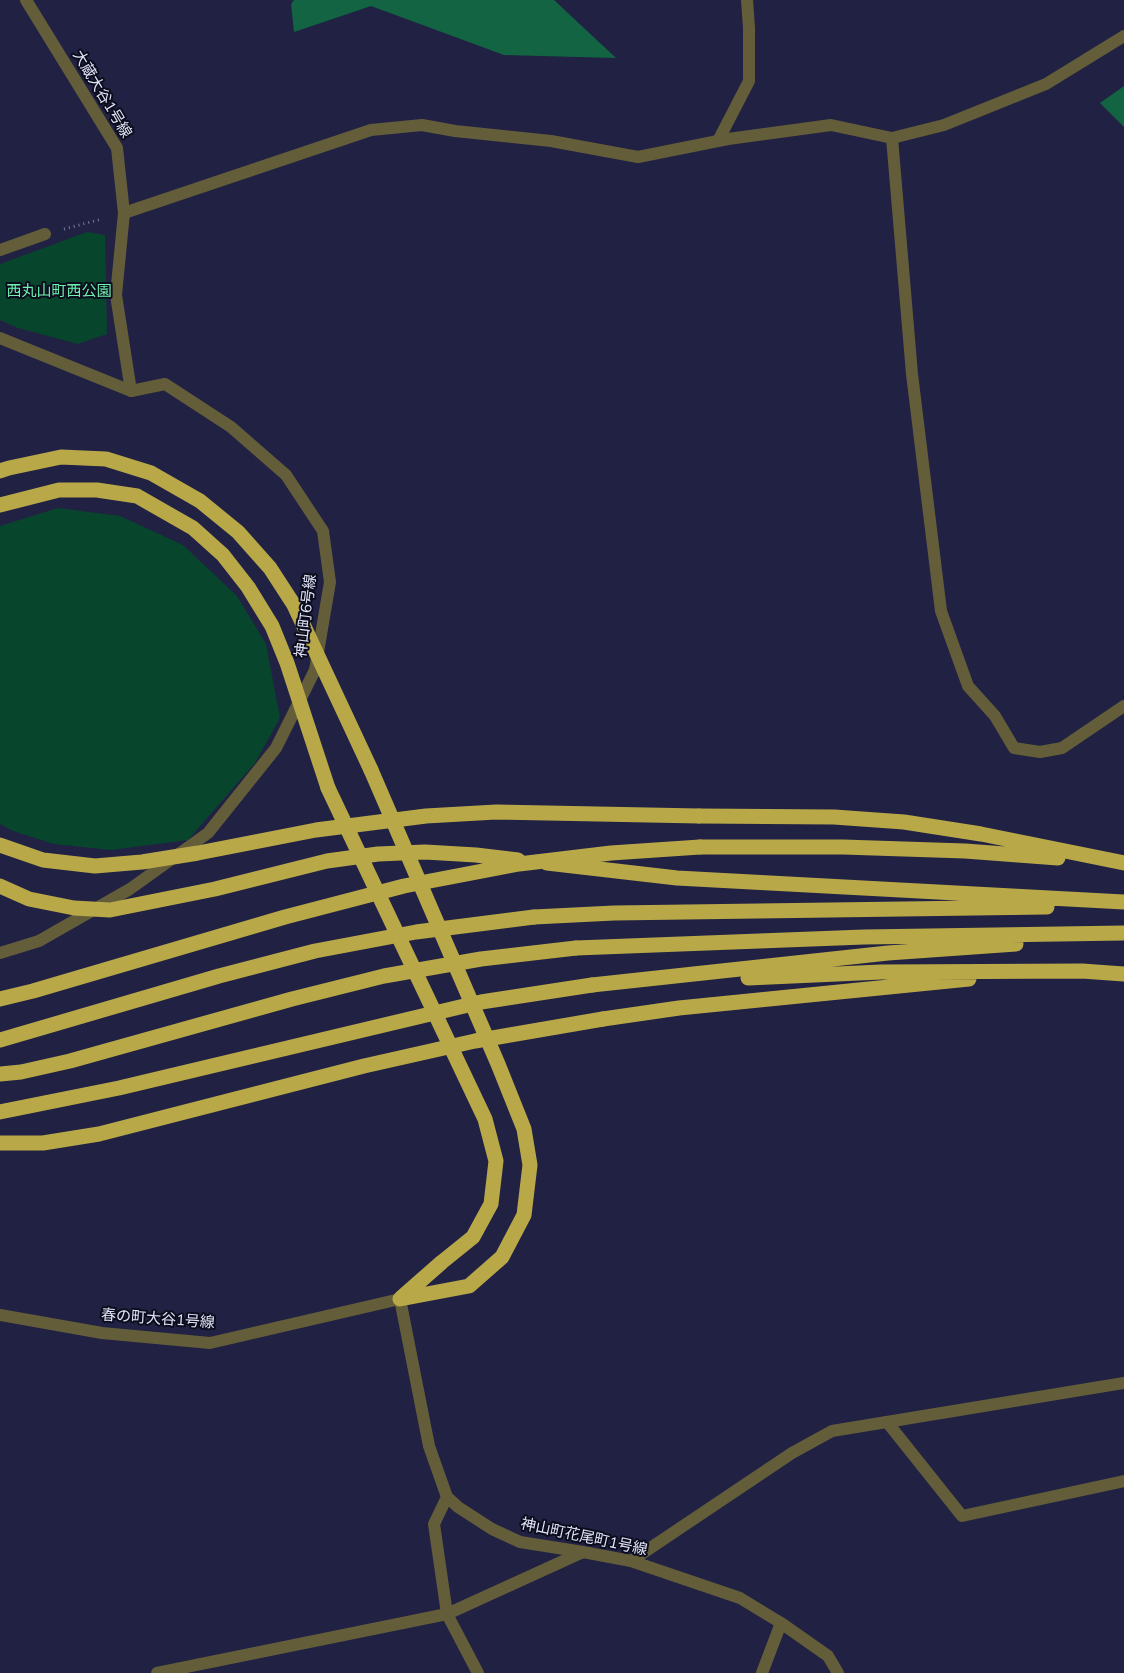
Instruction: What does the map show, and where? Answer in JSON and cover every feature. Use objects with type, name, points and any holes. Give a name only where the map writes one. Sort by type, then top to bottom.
[{"type":"highway","points":[[0,471],[61,457],[106,459],[152,474],[200,501],[238,532],[270,568],[294,605],[371,770],[498,1064],[524,1129],[530,1165],[524,1215],[502,1256],[469,1286],[400,1299]]},
{"type":"highway","points":[[0,505],[59,490],[97,490],[137,496],[193,528],[223,555],[248,587],[272,626],[287,663],[328,788],[486,1119],[496,1161],[491,1204],[473,1237],[400,1299]]},
{"type":"highway","points":[[0,845],[43,860],[95,866],[142,862],[316,830],[426,816],[496,812],[834,817],[904,822],[981,834],[1124,863]]},
{"type":"highway","points":[[0,999],[285,917],[404,886],[519,864],[611,853],[700,847],[843,847],[966,850],[1124,863]]},
{"type":"highway","points":[[0,886],[29,899],[74,908],[110,910],[215,890],[327,861],[378,854],[425,852],[476,854],[677,878],[1124,904]]},
{"type":"highway","points":[[0,1040],[219,976],[315,952],[416,932],[534,917],[624,913],[1124,904]]},
{"type":"highway","points":[[0,1074],[21,1072],[70,1061],[283,1001],[384,976],[482,959],[576,948],[864,937],[1124,935]]},
{"type":"highway","points":[[0,1112],[119,1088],[481,1002],[592,984],[888,953],[1124,935]]},
{"type":"highway","points":[[0,1143],[43,1143],[99,1134],[373,1064],[475,1041],[603,1018],[679,1008],[874,990],[1048,971]]},
{"type":"highway","points":[[592,984],[881,972],[1082,971],[1124,974]]},
{"type":"street","name":"大蔵大谷1号線","points":[[26,0],[117,148],[124,214]]},
{"type":"street","points":[[718,142],[749,81],[747,0]]},
{"type":"street","points":[[131,391],[116,295],[124,214],[371,130],[422,125],[455,131],[551,141],[638,157],[718,142],[831,125],[892,138],[944,125],[1046,84],[1124,36]]},
{"type":"street","points":[[892,138],[912,374],[941,611],[968,686],[995,716],[1014,748],[1040,752],[1062,748],[1124,706]]},
{"type":"street","points":[[0,250],[45,234]]},
{"type":"street","points":[[0,338],[131,391]]},
{"type":"street","name":"神山町6号線","points":[[0,953],[39,941],[122,894],[208,833],[276,748],[315,670],[330,582],[323,531],[286,475],[231,427],[165,384],[131,391]]},
{"type":"street","points":[[400,1299],[429,1446],[447,1497],[434,1524],[447,1614],[478,1673]]},
{"type":"street","name":"春の町大谷1号線","points":[[0,1315],[102,1332],[210,1343],[400,1299]]},
{"type":"street","points":[[631,1561],[792,1453],[832,1431],[1124,1383]]},
{"type":"street","points":[[887,1422],[962,1516],[1124,1481]]},
{"type":"street","name":"神山町花尾町1号線","points":[[447,1497],[458,1507],[492,1529],[520,1542],[631,1561],[740,1598],[781,1623],[828,1656],[838,1673]]},
{"type":"street","points":[[157,1673],[447,1614],[583,1552]]},
{"type":"street","points":[[762,1673],[781,1623]]},
{"type":"path","points":[[45,234],[124,214]]},
{"type":"green space","points":[[294,0],[554,0],[616,58],[504,55],[371,6],[294,32],[291,4]]},
{"type":"green space","points":[[1124,86],[1124,127],[1100,103]]},
{"type":"green space","name":"西丸山町西公園","points":[[87,232],[105,235],[107,334],[78,344],[18,328],[0,320],[0,264]]},
{"type":"green space","points":[[58,508],[120,516],[183,545],[237,596],[266,644],[280,718],[255,763],[188,840],[111,850],[54,844],[13,831],[0,824],[0,526]]}]
